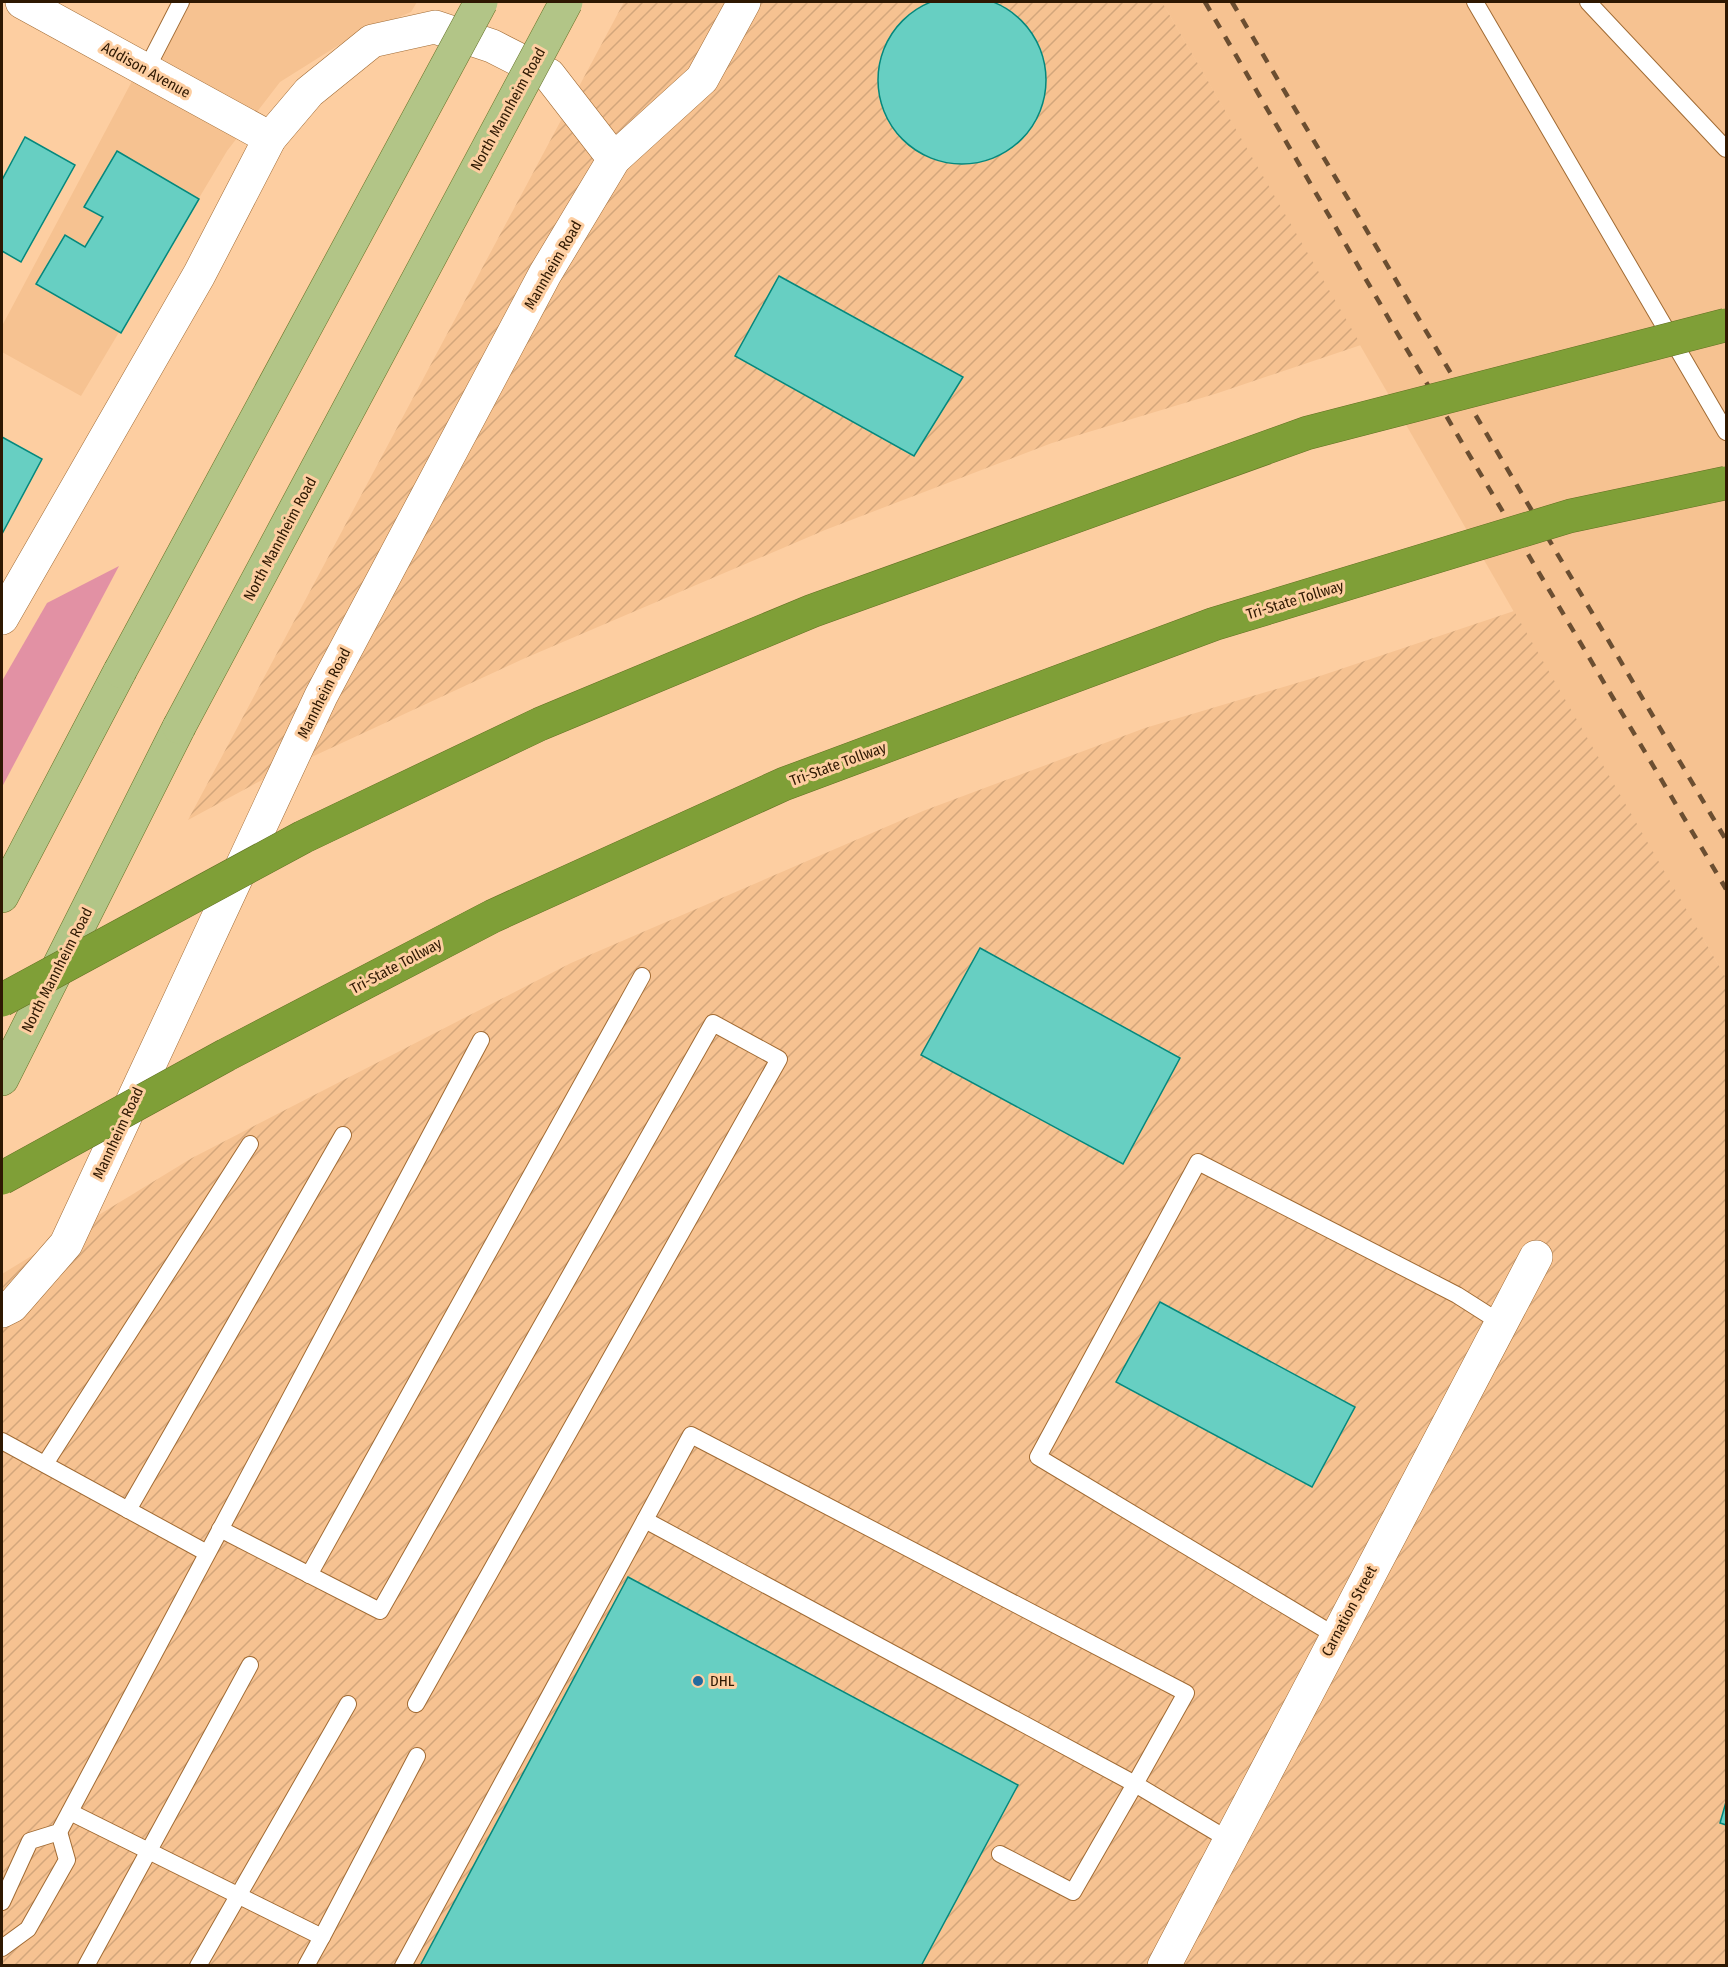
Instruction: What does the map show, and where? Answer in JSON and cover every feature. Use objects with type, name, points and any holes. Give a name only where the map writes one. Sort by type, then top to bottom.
[{"type":"highway","points":[[2,1000],[303,837],[540,724],[812,611],[1307,433],[1726,326]]},
{"type":"highway","name":"Tri-State Tollway","points":[[2,1178],[226,1055],[493,915],[784,784],[1215,624],[1570,516],[1726,483]]},
{"type":"main road","points":[[2,896],[120,671],[481,2]]},
{"type":"main road","name":"North Mannheim Road","points":[[2,1079],[179,727],[566,2]]},
{"type":"street","name":"Addison Avenue","points":[[22,2],[270,138]]},
{"type":"street","name":"Mannheim Road","points":[[2,1311],[12,1306],[66,1244],[321,696],[545,274],[614,159],[702,79],[744,2]]},
{"type":"street","points":[[2,618],[199,275],[270,138],[309,92],[372,40],[435,27],[492,46],[549,75],[614,159]]},
{"type":"street","points":[[2,1280],[22,1273],[66,1244]]},
{"type":"street","name":"Carnation Street","points":[[1164,1965],[1536,1257]]},
{"type":"lane","points":[[146,70],[181,2]]},
{"type":"lane","points":[[1475,2],[1726,432]]},
{"type":"lane","points":[[1588,2],[1726,149]]},
{"type":"lane","points":[[309,1575],[642,976]]},
{"type":"lane","points":[[220,1529],[380,1611],[713,1023],[779,1059],[416,1704]]},
{"type":"lane","points":[[2,1902],[30,1841],[59,1832],[481,1040]]},
{"type":"lane","points":[[128,1510],[343,1135]]},
{"type":"lane","points":[[45,1464],[250,1144]]},
{"type":"lane","points":[[1336,1636],[1038,1457],[1198,1162],[1457,1295],[1501,1323]]},
{"type":"lane","points":[[403,1965],[691,1435],[1186,1693],[1072,1892],[1000,1854]]},
{"type":"lane","points":[[2,1441],[207,1553]]},
{"type":"lane","points":[[645,1520],[1135,1784],[1229,1840]]},
{"type":"lane","points":[[86,1965],[250,1665]]},
{"type":"lane","points":[[198,1965],[348,1704]]},
{"type":"lane","points":[[306,1965],[417,1756]]},
{"type":"lane","points":[[70,1812],[322,1936]]},
{"type":"lane","points":[[2,1948],[28,1929],[67,1860],[59,1832]]},
{"type":"shaded area","points":[[174,2],[417,2],[411,12],[350,38],[280,82],[227,151],[81,396],[2,352],[2,326]]},
{"type":"shaded area","points":[[624,2],[1162,2],[1361,345],[1218,393],[1052,443],[825,530],[523,659],[262,780],[188,820]]},
{"type":"shaded area","points":[[1162,2],[1726,2],[1726,978],[1652,851]]},
{"type":"shaded area","points":[[119,566],[2,787],[2,681],[47,603]]},
{"type":"shaded area","points":[[1514,611],[1726,978],[1726,1965],[2,1966],[2,1274],[192,1158],[571,963],[923,811],[1145,728],[1317,677]]},
{"type":"building","points":[[962,-4],[978,-3],[994,2],[1022,20],[1040,48],[1045,64],[1045,96],[1040,112],[1022,140],[994,158],[978,163],[962,164],[946,163],[930,158],[902,140],[884,112],[879,96],[878,80],[879,64],[884,48],[902,20],[930,2],[946,-3]]},
{"type":"building","points":[[25,137],[75,165],[21,262],[2,251],[2,180]]},
{"type":"building","points":[[117,151],[199,199],[121,333],[36,284],[65,235],[85,247],[103,217],[84,207]]},
{"type":"building","points":[[779,276],[963,377],[914,456],[735,356]]},
{"type":"building","points":[[2,437],[42,459],[2,534]]},
{"type":"building","points":[[980,948],[1180,1058],[1123,1164],[921,1055]]},
{"type":"building","points":[[1160,1302],[1355,1407],[1312,1487],[1116,1382]]},
{"type":"building","name":"DHL","points":[[628,1577],[1018,1785],[921,1966],[420,1966]]},
{"type":"building","points":[[1726,1802],[1726,1825],[1720,1823]]},
{"type":"railway","points":[[1205,2],[1393,326],[1726,889]]},
{"type":"railway","points":[[1232,2],[1726,840]]},
{"type":"place","name":"DHL","points":[[698,1681]]}]
